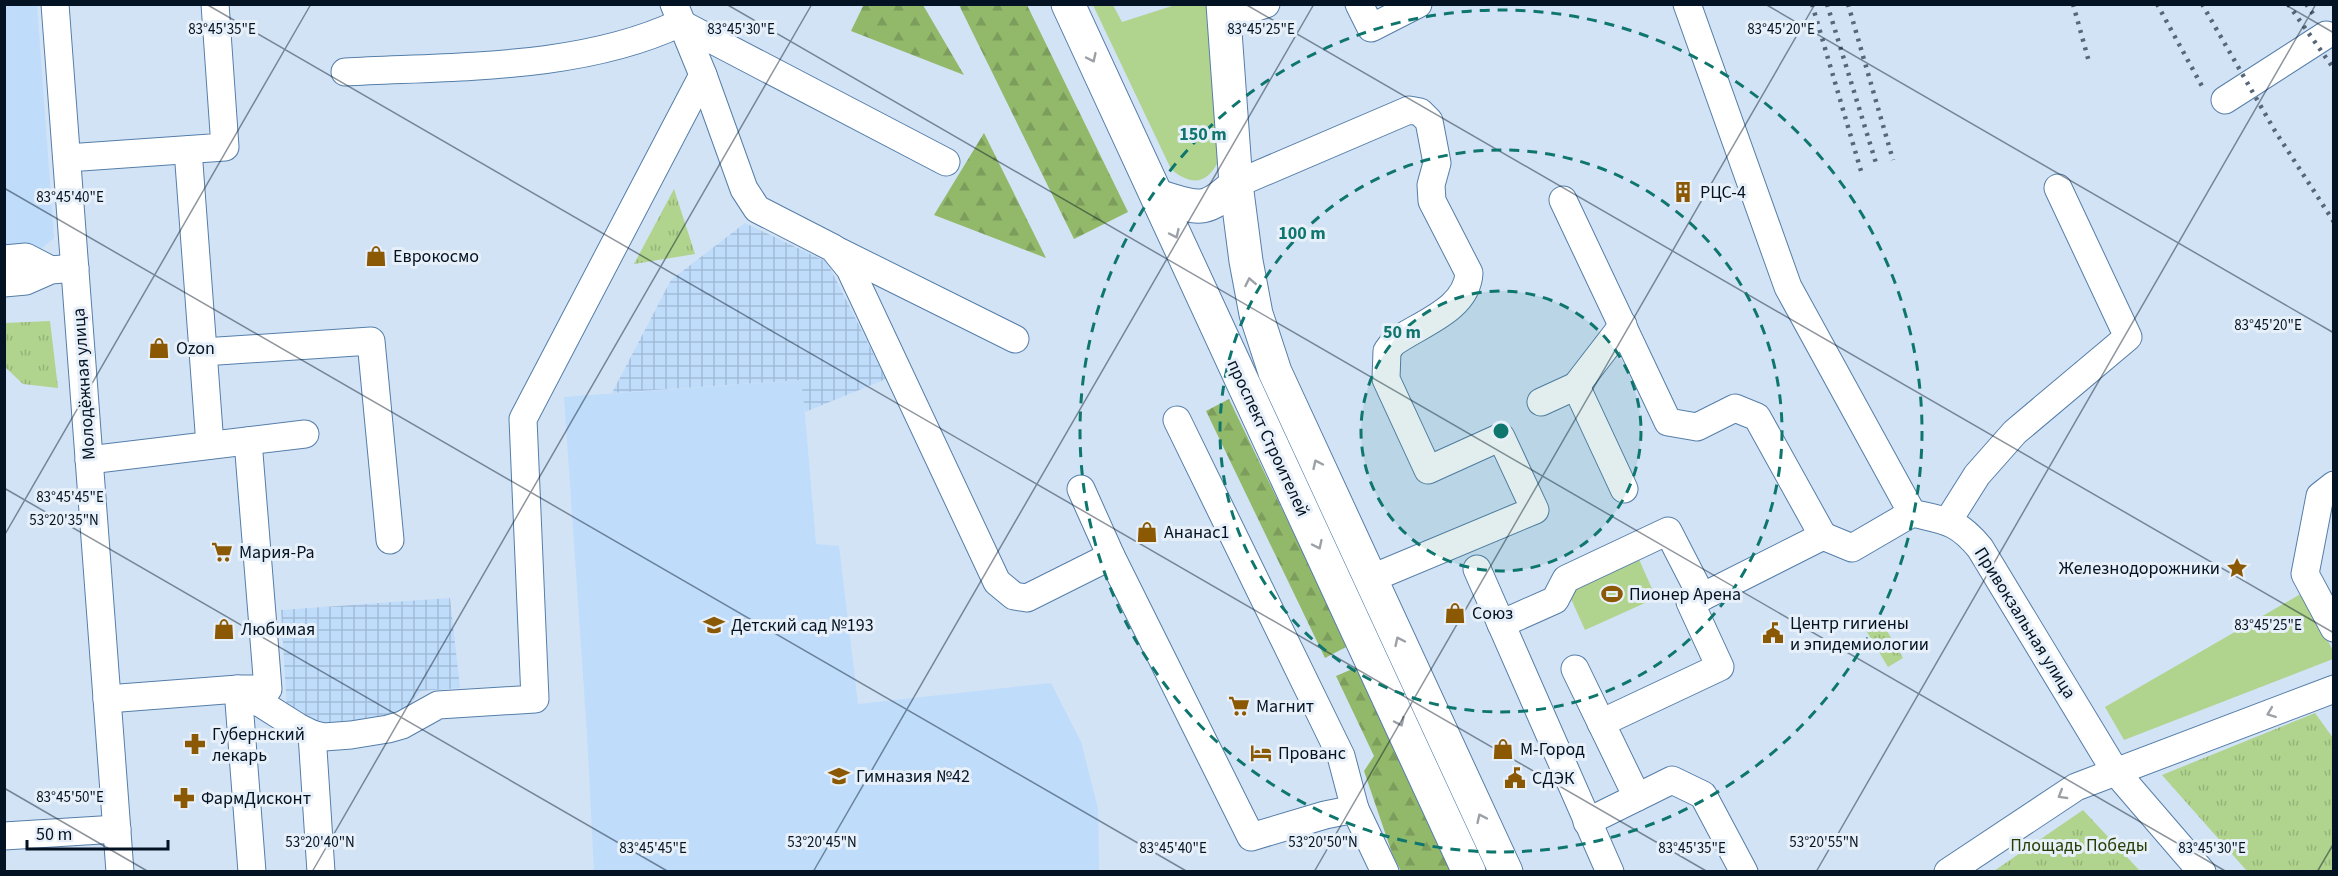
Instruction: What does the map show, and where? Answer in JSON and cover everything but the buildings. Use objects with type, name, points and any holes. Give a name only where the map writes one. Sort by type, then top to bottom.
[{"type":"main road","name":"проспект Строителей","points":[[1068,4],[1469,872]]},
{"type":"main road","name":"проспект Строителей","points":[[1224,11],[1236,184],[1246,261],[1256,314],[1275,372],[1506,872]]},
{"type":"main road","points":[[1157,196],[1196,207],[1217,202],[1236,184]]},
{"type":"street","name":"Молодёжная улица","points":[[55,4],[66,158],[63,269],[89,460],[120,872]]},
{"type":"street","points":[[66,158],[225,147],[214,4]]},
{"type":"street","points":[[1224,11],[1266,4]]},
{"type":"street","points":[[1359,4],[1371,28],[1418,4]]},
{"type":"street","points":[[1563,200],[1668,422],[1697,427],[1735,408],[1757,417],[1822,536],[1852,548],[1912,513],[1788,287],[1687,4]]},
{"type":"street","points":[[345,72],[552,60],[632,42],[677,14]]},
{"type":"street","points":[[677,14],[703,75],[744,189],[757,209],[1015,339]]},
{"type":"street","points":[[677,14],[946,162]]},
{"type":"street","points":[[2225,100],[2326,35]]},
{"type":"street","points":[[238,689],[312,734],[324,737],[388,729],[402,725],[438,705],[535,699],[523,420],[703,75]]},
{"type":"street","points":[[1236,184],[1409,110],[1420,112],[1429,121],[1437,164],[1431,185],[1431,201],[1469,273],[1468,284],[1462,296],[1449,308],[1393,343],[1387,351],[1386,379],[1428,470],[1501,437],[1535,510],[1370,579]]},
{"type":"street","points":[[188,150],[210,445]]},
{"type":"street","points":[[1948,521],[1977,475],[2014,432],[2128,337],[2058,188]]},
{"type":"street","points":[[832,248],[850,269],[997,582],[1014,596],[1028,598],[1111,556]]},
{"type":"street","points":[[4,259],[26,257],[63,269]]},
{"type":"street","points":[[4,283],[26,281],[63,269]]},
{"type":"street","points":[[1541,402],[1576,386],[1623,325]]},
{"type":"street","points":[[202,352],[371,341],[390,540]]},
{"type":"street","points":[[1576,386],[1624,489]]},
{"type":"street","points":[[1178,420],[1341,756],[1355,809],[1385,872]]},
{"type":"street","points":[[89,460],[306,434]]},
{"type":"street","points":[[107,699],[238,689],[268,689],[249,441]]},
{"type":"street","points":[[2334,485],[2320,496],[2305,574],[2334,628]]},
{"type":"street","points":[[1081,489],[1111,556],[1251,837],[1325,815],[1355,809]]},
{"type":"street","name":"Привокзальная улица","points":[[1912,513],[1948,521],[1966,531],[1980,548],[2115,771]]},
{"type":"street","points":[[1501,624],[1555,600],[1566,579],[1668,531],[1702,597]]},
{"type":"street","points":[[1601,723],[1720,667],[1690,602],[1822,536]]},
{"type":"street","points":[[1477,569],[1611,872]]},
{"type":"street","points":[[1575,669],[1637,797]]},
{"type":"street","points":[[238,689],[252,872]]},
{"type":"street","points":[[1948,872],[2076,787],[2115,771],[2331,695]]},
{"type":"street","points":[[312,734],[321,872]]},
{"type":"street","points":[[2115,771],[2202,872]]},
{"type":"street","points":[[1587,822],[1672,780],[1703,795],[1744,872]]},
{"type":"street","points":[[4,836],[117,829]]},
{"type":"shaded area","points":[[5,5],[37,5],[54,238],[36,253],[5,256]]},
{"type":"shaded area","points":[[745,223],[827,262],[886,379],[805,412],[801,380],[612,393],[671,280]]},
{"type":"shaded area","points":[[802,380],[816,544],[839,546],[858,704],[1051,683],[1081,742],[1098,809],[1099,871],[594,871],[564,397]]},
{"type":"shaded area","points":[[450,598],[460,688],[421,691],[402,713],[319,728],[287,711],[281,610]]},
{"type":"green space","points":[[864,4],[923,5],[964,75],[851,31]]},
{"type":"green space","points":[[959,5],[1027,5],[1128,212],[1074,239]]},
{"type":"green space","points":[[1093,5],[1113,5],[1122,22],[1175,5],[1206,5],[1219,160],[1204,178],[1192,180],[1178,175],[1171,169]]},
{"type":"green space","points":[[984,133],[1046,258],[934,215]]},
{"type":"green space","points":[[674,189],[695,254],[634,264]]},
{"type":"green space","points":[[50,321],[58,388],[23,384],[5,367],[5,323]]},
{"type":"green space","points":[[1229,399],[1348,646],[1325,658],[1206,411]]},
{"type":"green space","name":"Пионер Арена","points":[[1638,557],[1656,598],[1585,630],[1567,590]]},
{"type":"green space","points":[[2304,592],[2333,651],[2333,659],[2124,740],[2105,707]]},
{"type":"green space","points":[[1881,624],[1903,658],[1888,667],[1867,632]]},
{"type":"green space","points":[[1357,667],[1452,871],[1401,871],[1393,856],[1364,771],[1374,756],[1336,676]]},
{"type":"green space","points":[[2315,713],[2333,738],[2333,871],[2247,871],[2162,775]]},
{"type":"green space","name":"Площадь Победы","points":[[2083,810],[2140,871],[1994,871]]},
{"type":"railway","points":[[1812,4],[1861,171]]},
{"type":"railway","points":[[1827,4],[1876,163]]},
{"type":"railway","points":[[1848,4],[1893,160]]},
{"type":"railway","points":[[2073,4],[2089,62]]},
{"type":"railway","points":[[2157,4],[2203,88]]},
{"type":"railway","points":[[2202,4],[2275,131],[2334,222]]},
{"type":"railway","points":[[2288,4],[2334,69]]},
{"type":"railway","points":[[2306,4],[2316,18]]},
{"type":"place","name":"РЦС-4","points":[[1683,192]]},
{"type":"place","name":"Еврокосмо","points":[[376,256]]},
{"type":"place","name":"Ozon","points":[[159,348]]},
{"type":"place","name":"Ананас1","points":[[1147,532]]},
{"type":"place","name":"Мария-Ра","points":[[222,552]]},
{"type":"place","name":"Железнодорожники","points":[[2237,568]]},
{"type":"place","name":"Пионер Арена","points":[[1612,594]]},
{"type":"place","name":"Союз","points":[[1455,613]]},
{"type":"place","name":"Детский сад №193","points":[[714,625]]},
{"type":"place","name":"Любимая","points":[[224,629]]},
{"type":"place","name":"Центр гигиены и эпидемиологии","points":[[1773,633]]},
{"type":"place","name":"Магнит","points":[[1239,706]]},
{"type":"place","name":"Губернский лекарь","points":[[195,744]]},
{"type":"place","name":"М-Город","points":[[1503,749]]},
{"type":"place","name":"Прованс","points":[[1261,753]]},
{"type":"place","name":"Гимназия №42","points":[[839,776]]},
{"type":"place","name":"СДЭК","points":[[1515,778]]},
{"type":"place","name":"ФармДисконт","points":[[184,798]]}]
